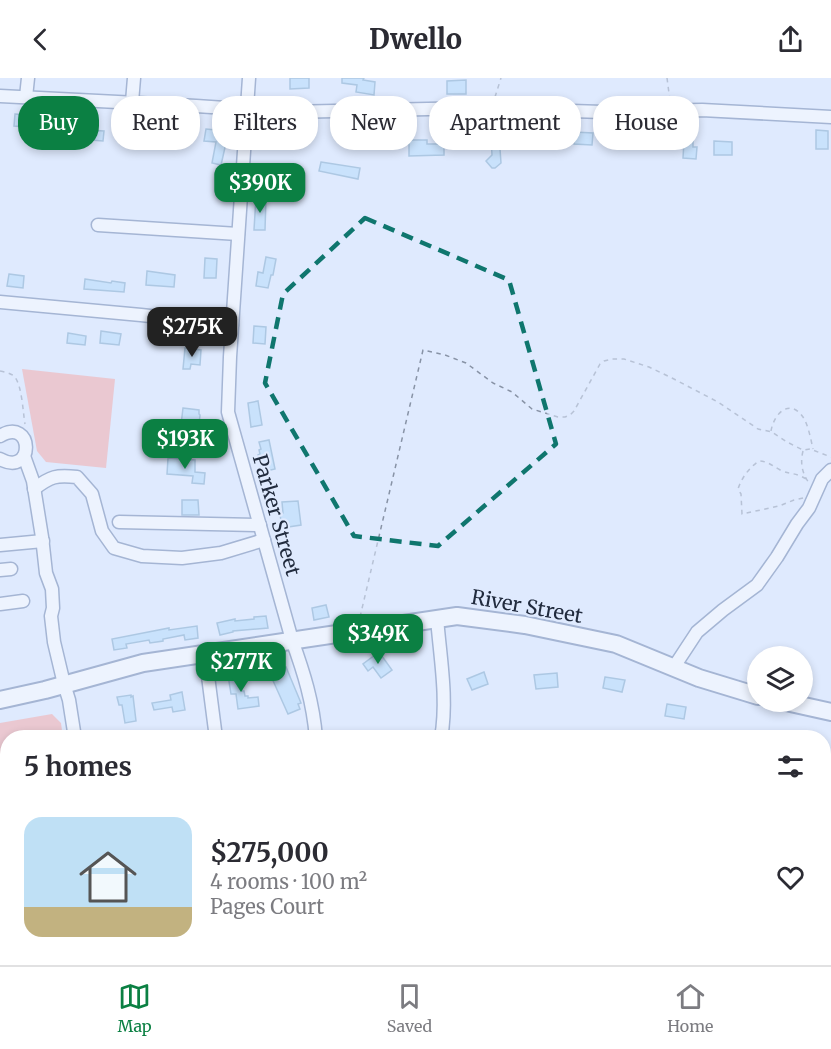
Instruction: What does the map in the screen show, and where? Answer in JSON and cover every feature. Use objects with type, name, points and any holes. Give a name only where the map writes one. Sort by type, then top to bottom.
[{"type":"main road","name":"River Street","points":[[0,700],[143,663],[457,616],[502,621],[616,644],[699,678],[747,693]]},
{"type":"main road","points":[[813,708],[831,712]]},
{"type":"street","points":[[26,96],[28,78]]},
{"type":"street","points":[[132,96],[134,78]]},
{"type":"street","name":"Parker Street","points":[[247,96],[249,78]]},
{"type":"street","points":[[0,96],[18,97]]},
{"type":"street","points":[[318,112],[429,110]]},
{"type":"street","points":[[699,110],[831,117]]},
{"type":"street","name":"Parker Street","points":[[243,150],[228,412],[314,711],[315,730]]},
{"type":"street","points":[[98,225],[238,234]]},
{"type":"street","points":[[0,302],[232,325]]},
{"type":"street","points":[[0,436],[9,432],[18,433],[25,439],[27,448],[24,456],[18,462],[9,463],[0,459]]},
{"type":"street","points":[[24,456],[33,481],[46,573],[52,589],[51,616],[54,642],[69,700],[74,730]]},
{"type":"street","points":[[674,668],[697,632],[757,585],[809,508],[822,479],[831,470]]},
{"type":"street","points":[[34,489],[48,479],[62,475],[77,477],[92,494],[102,531],[114,548],[142,556],[182,558],[221,554],[264,540]]},
{"type":"street","points":[[118,522],[260,525]]},
{"type":"street","points":[[0,545],[43,541]]},
{"type":"street","points":[[0,603],[23,601]]},
{"type":"street","points":[[437,618],[444,698],[442,730]]},
{"type":"street","points":[[206,653],[215,730]]},
{"type":"path","points":[[495,96],[501,78]]},
{"type":"path","points":[[667,78],[669,96]]},
{"type":"path","points":[[357,630],[423,350],[466,363],[493,383],[512,392],[532,409],[558,417],[565,417],[574,411],[600,364],[612,359],[624,359],[672,378],[718,402],[758,429],[772,432],[803,450],[810,449],[831,457]]},
{"type":"path","points":[[0,371],[15,377],[18,384],[26,428],[21,436]]},
{"type":"path","points":[[772,432],[772,423],[781,411],[794,410],[806,422],[813,450]]},
{"type":"path","points":[[803,450],[802,472],[815,494],[779,506],[742,514],[741,494],[738,489],[741,480],[759,461],[765,461],[779,470],[796,473],[806,479]]},
{"type":"highlighted area","points":[[365,218],[509,280],[556,444],[438,546],[354,536],[265,383],[283,294]]},
{"type":"shaded area","points":[[22,369],[115,379],[106,468],[46,462],[37,451]]},
{"type":"shaded area","points":[[52,714],[61,723],[62,730],[0,730],[0,723]]},
{"type":"building","points":[[290,78],[309,78],[309,88],[290,89]]},
{"type":"building","points":[[342,78],[364,78],[363,80],[375,82],[374,95],[356,92],[357,85],[342,83]]},
{"type":"building","points":[[466,80],[466,94],[447,94],[447,81]]},
{"type":"building","points":[[15,114],[18,114],[18,126],[14,126]]},
{"type":"building","points":[[206,129],[212,130],[212,142],[204,141]]},
{"type":"building","points":[[816,130],[828,131],[828,149],[816,149]]},
{"type":"building","points":[[99,131],[104,131],[103,141],[99,141]]},
{"type":"building","points":[[581,132],[593,133],[592,145],[581,144]]},
{"type":"building","points":[[417,140],[427,140],[429,150],[444,150],[444,155],[409,156],[409,150],[417,150]]},
{"type":"building","points":[[714,141],[732,142],[732,155],[714,155]]},
{"type":"building","points":[[214,150],[224,150],[221,165],[212,163]]},
{"type":"building","points":[[492,150],[500,150],[501,163],[495,168],[492,168],[486,161],[492,155]]},
{"type":"building","points":[[683,150],[697,150],[696,159],[683,158]]},
{"type":"building","points":[[321,162],[360,168],[358,179],[319,171]]},
{"type":"building","points":[[256,197],[266,197],[265,230],[254,230]]},
{"type":"building","points":[[266,257],[276,259],[268,288],[256,286],[258,272],[263,273]]},
{"type":"building","points":[[205,258],[217,259],[216,278],[204,278]]},
{"type":"building","points":[[147,271],[175,275],[174,287],[146,285]]},
{"type":"building","points":[[9,274],[24,276],[23,288],[7,286]]},
{"type":"building","points":[[85,279],[125,283],[124,292],[84,289]]},
{"type":"building","points":[[254,326],[266,327],[265,344],[253,343]]},
{"type":"building","points":[[101,331],[121,334],[119,345],[100,343]]},
{"type":"building","points":[[68,333],[86,336],[85,345],[67,343]]},
{"type":"building","points":[[185,348],[201,350],[200,365],[191,364],[190,369],[183,369]]},
{"type":"building","points":[[258,401],[262,425],[251,427],[248,403]]},
{"type":"building","points":[[183,408],[199,410],[197,427],[181,425]]},
{"type":"building","points":[[269,440],[275,469],[262,472],[258,455],[261,449],[259,442]]},
{"type":"building","points":[[168,458],[195,460],[195,472],[205,473],[204,484],[192,483],[193,476],[167,474]]},
{"type":"building","points":[[182,500],[198,500],[199,515],[182,515]]},
{"type":"building","points":[[298,501],[301,525],[282,528],[280,514],[283,513],[282,502]]},
{"type":"building","points":[[326,605],[329,617],[314,620],[312,608]]},
{"type":"building","points":[[266,616],[268,628],[233,631],[220,635],[217,623]]},
{"type":"building","points":[[197,626],[198,638],[185,640],[184,635],[150,643],[149,640],[126,644],[127,648],[114,650],[112,639],[169,628],[169,630]]},
{"type":"building","points":[[379,652],[392,670],[381,678],[373,667],[368,671],[363,664]]},
{"type":"building","points":[[286,667],[301,703],[298,704],[300,709],[288,714],[270,674]]},
{"type":"building","points":[[484,672],[488,684],[472,690],[467,679]]},
{"type":"building","points":[[557,673],[558,687],[536,689],[534,675]]},
{"type":"building","points":[[240,674],[242,691],[248,698],[258,697],[259,706],[238,709],[236,694],[231,694],[228,675]]},
{"type":"building","points":[[605,677],[625,680],[622,692],[603,688]]},
{"type":"building","points":[[182,692],[185,710],[173,712],[172,707],[154,710],[152,703],[171,700],[170,695]]},
{"type":"building","points":[[131,695],[136,721],[125,723],[122,705],[119,705],[117,697]]},
{"type":"building","points":[[667,704],[686,707],[684,719],[665,716]]}]
